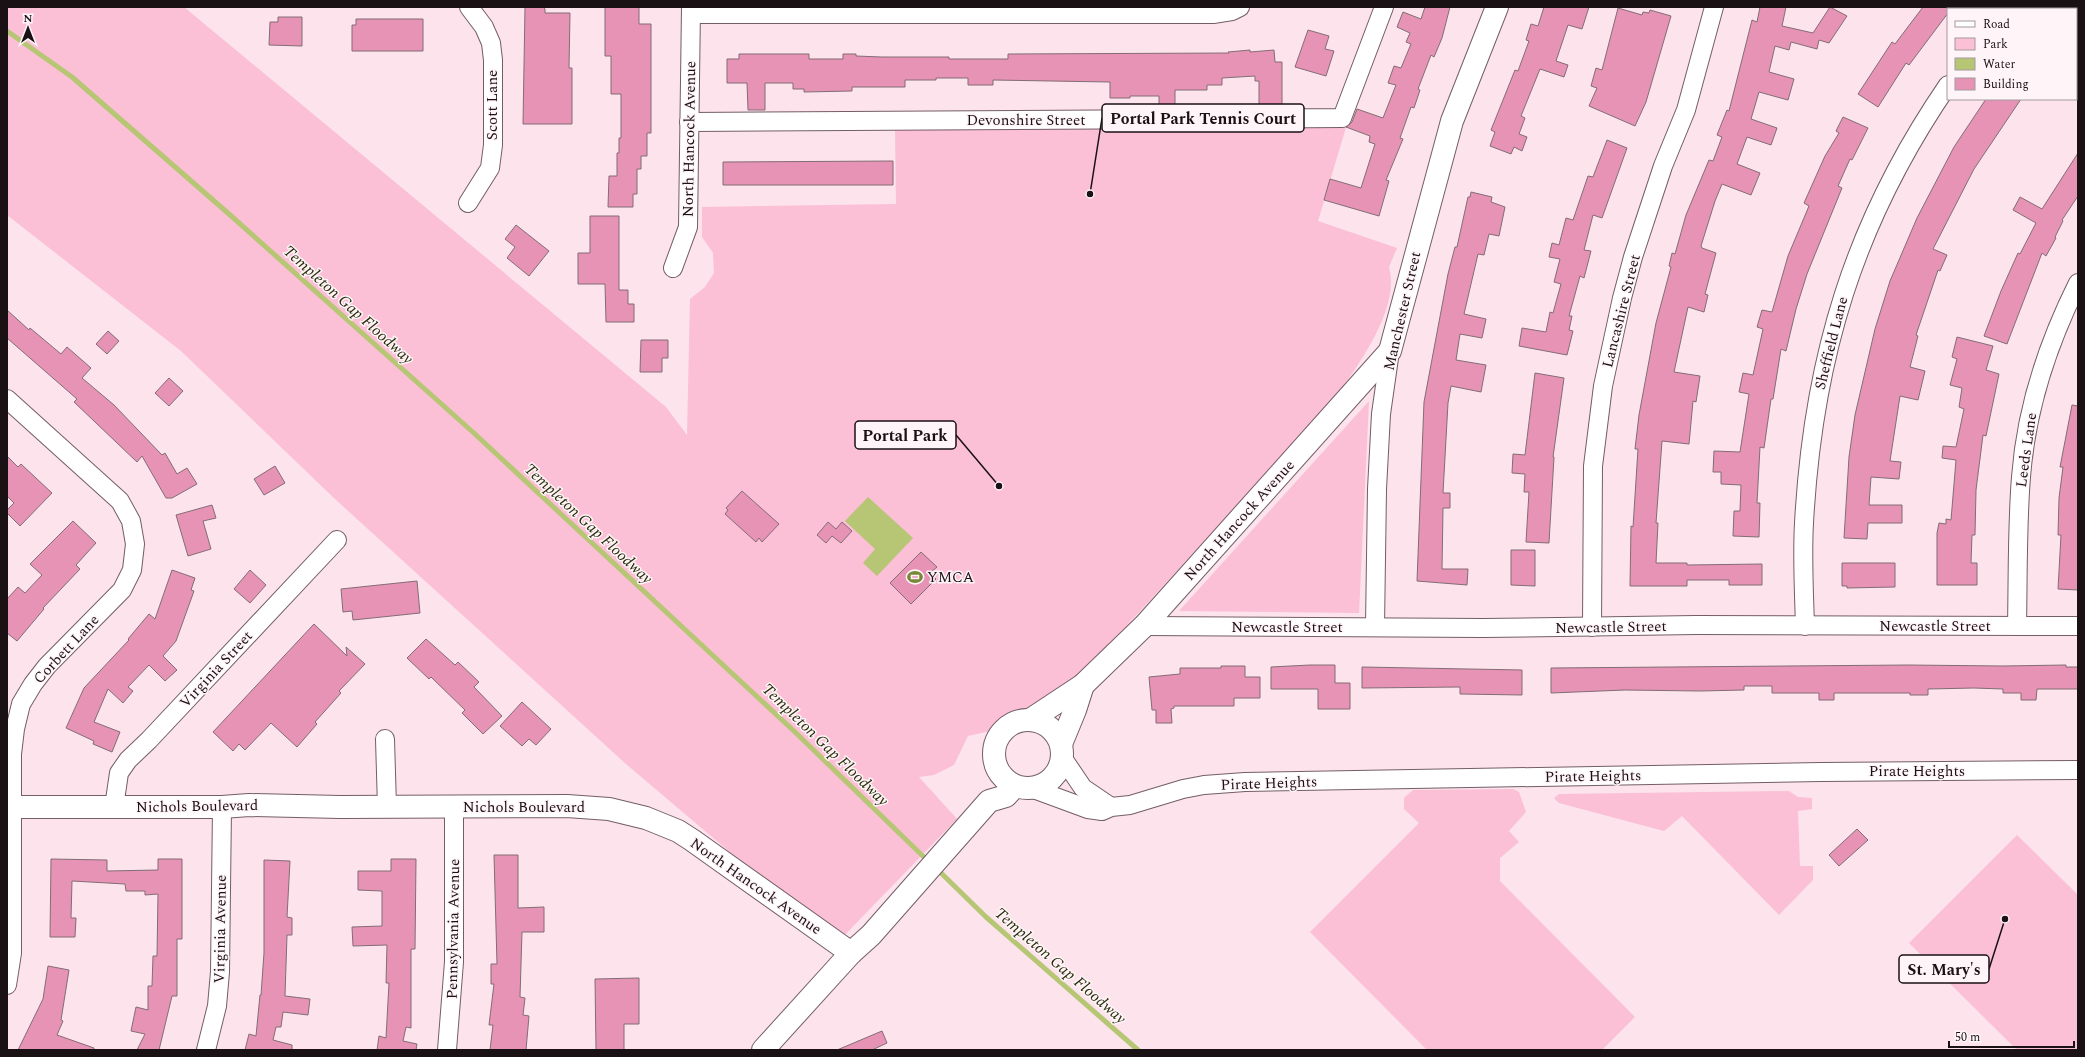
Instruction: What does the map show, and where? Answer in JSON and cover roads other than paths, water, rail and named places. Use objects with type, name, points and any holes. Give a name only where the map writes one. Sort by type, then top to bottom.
[{"type":"street","name":"Scott Lane","points":[[468,203],[490,168],[492,145],[491,43],[484,27],[469,7]]},
{"type":"street","points":[[691,11],[1213,14],[1232,11],[1240,7]]},
{"type":"street","name":"Devonshire Street","points":[[689,122],[1342,118],[1384,7]]},
{"type":"street","name":"Manchester Street","points":[[1375,627],[1377,489],[1381,414],[1390,351],[1452,121],[1497,7]]},
{"type":"street","name":"Lancashire Street","points":[[1592,627],[1593,466],[1603,386],[1622,298],[1633,257],[1664,166],[1686,110],[1714,7]]},
{"type":"street","name":"North Hancock Avenue","points":[[673,268],[688,227],[691,11]]},
{"type":"street","name":"Sheffield Lane","points":[[1805,626],[1803,525],[1812,430],[1836,313],[1857,254],[1874,213],[1916,133],[1947,86]]},
{"type":"street","name":"Leeds Lane","points":[[2017,626],[2018,524],[2021,476],[2027,429],[2041,376],[2066,306],[2078,283]]},
{"type":"street","name":"North Hancock Avenue","points":[[1083,685],[1061,751],[1060,767],[1052,778],[1040,786],[1023,787],[1006,796],[988,801],[988,780],[996,767],[993,752],[998,736],[1008,725],[1022,720],[1030,720],[1083,685],[1144,626],[1390,351]]},
{"type":"street","name":"Corbett Lane","points":[[7,399],[120,501],[131,521],[135,544],[132,570],[122,590],[47,666],[33,684],[22,704],[15,729],[9,807],[12,953],[7,985]]},
{"type":"street","name":"Virginia Street","points":[[114,807],[119,773],[128,760],[149,740],[337,540]]},
{"type":"street","name":"Newcastle Street","points":[[1144,626],[2078,626]]},
{"type":"street","points":[[1030,720],[1040,722],[1049,727],[1056,734],[1061,751],[1083,788],[1111,807]]},
{"type":"street","points":[[385,739],[387,807]]},
{"type":"street","points":[[996,767],[1000,775],[1023,787]]},
{"type":"street","name":"Pirate Heights","points":[[1023,787],[1088,809],[1102,811],[1111,807],[1130,805],[1175,790],[1204,785],[1245,782],[1821,772],[2078,770]]},
{"type":"street","points":[[763,1050],[851,954],[871,935],[988,801]]},
{"type":"street","name":"Nichols Boulevard","points":[[9,807],[222,807],[249,805],[387,807],[567,806],[610,809],[630,813],[660,823]]},
{"type":"street","name":"Virginia Avenue","points":[[206,1050],[217,1006],[220,972],[222,807]]},
{"type":"street","name":"Pennsylvania Avenue","points":[[447,1050],[454,962],[454,807]]},
{"type":"street","name":"North Hancock Avenue","points":[[660,823],[678,831],[692,840],[851,954]]},
{"type":"water","points":[[868,497],[913,538],[877,576],[863,563],[875,549],[845,521]]},
{"type":"waterway","name":"Templeton Gap Floodway","points":[[7,31],[72,77],[229,214],[475,434],[795,732],[929,862]]},
{"type":"waterway","name":"Templeton Gap Floodway","points":[[937,869],[986,917],[1138,1050]]},
{"type":"place","name":"Portal Park Tennis Court","points":[[1090,194]]},
{"type":"place","name":"Portal Park","points":[[999,486]]},
{"type":"place","name":"YMCA","points":[[915,577]]},
{"type":"place","name":"St. Mary's","points":[[2005,919]]}]
